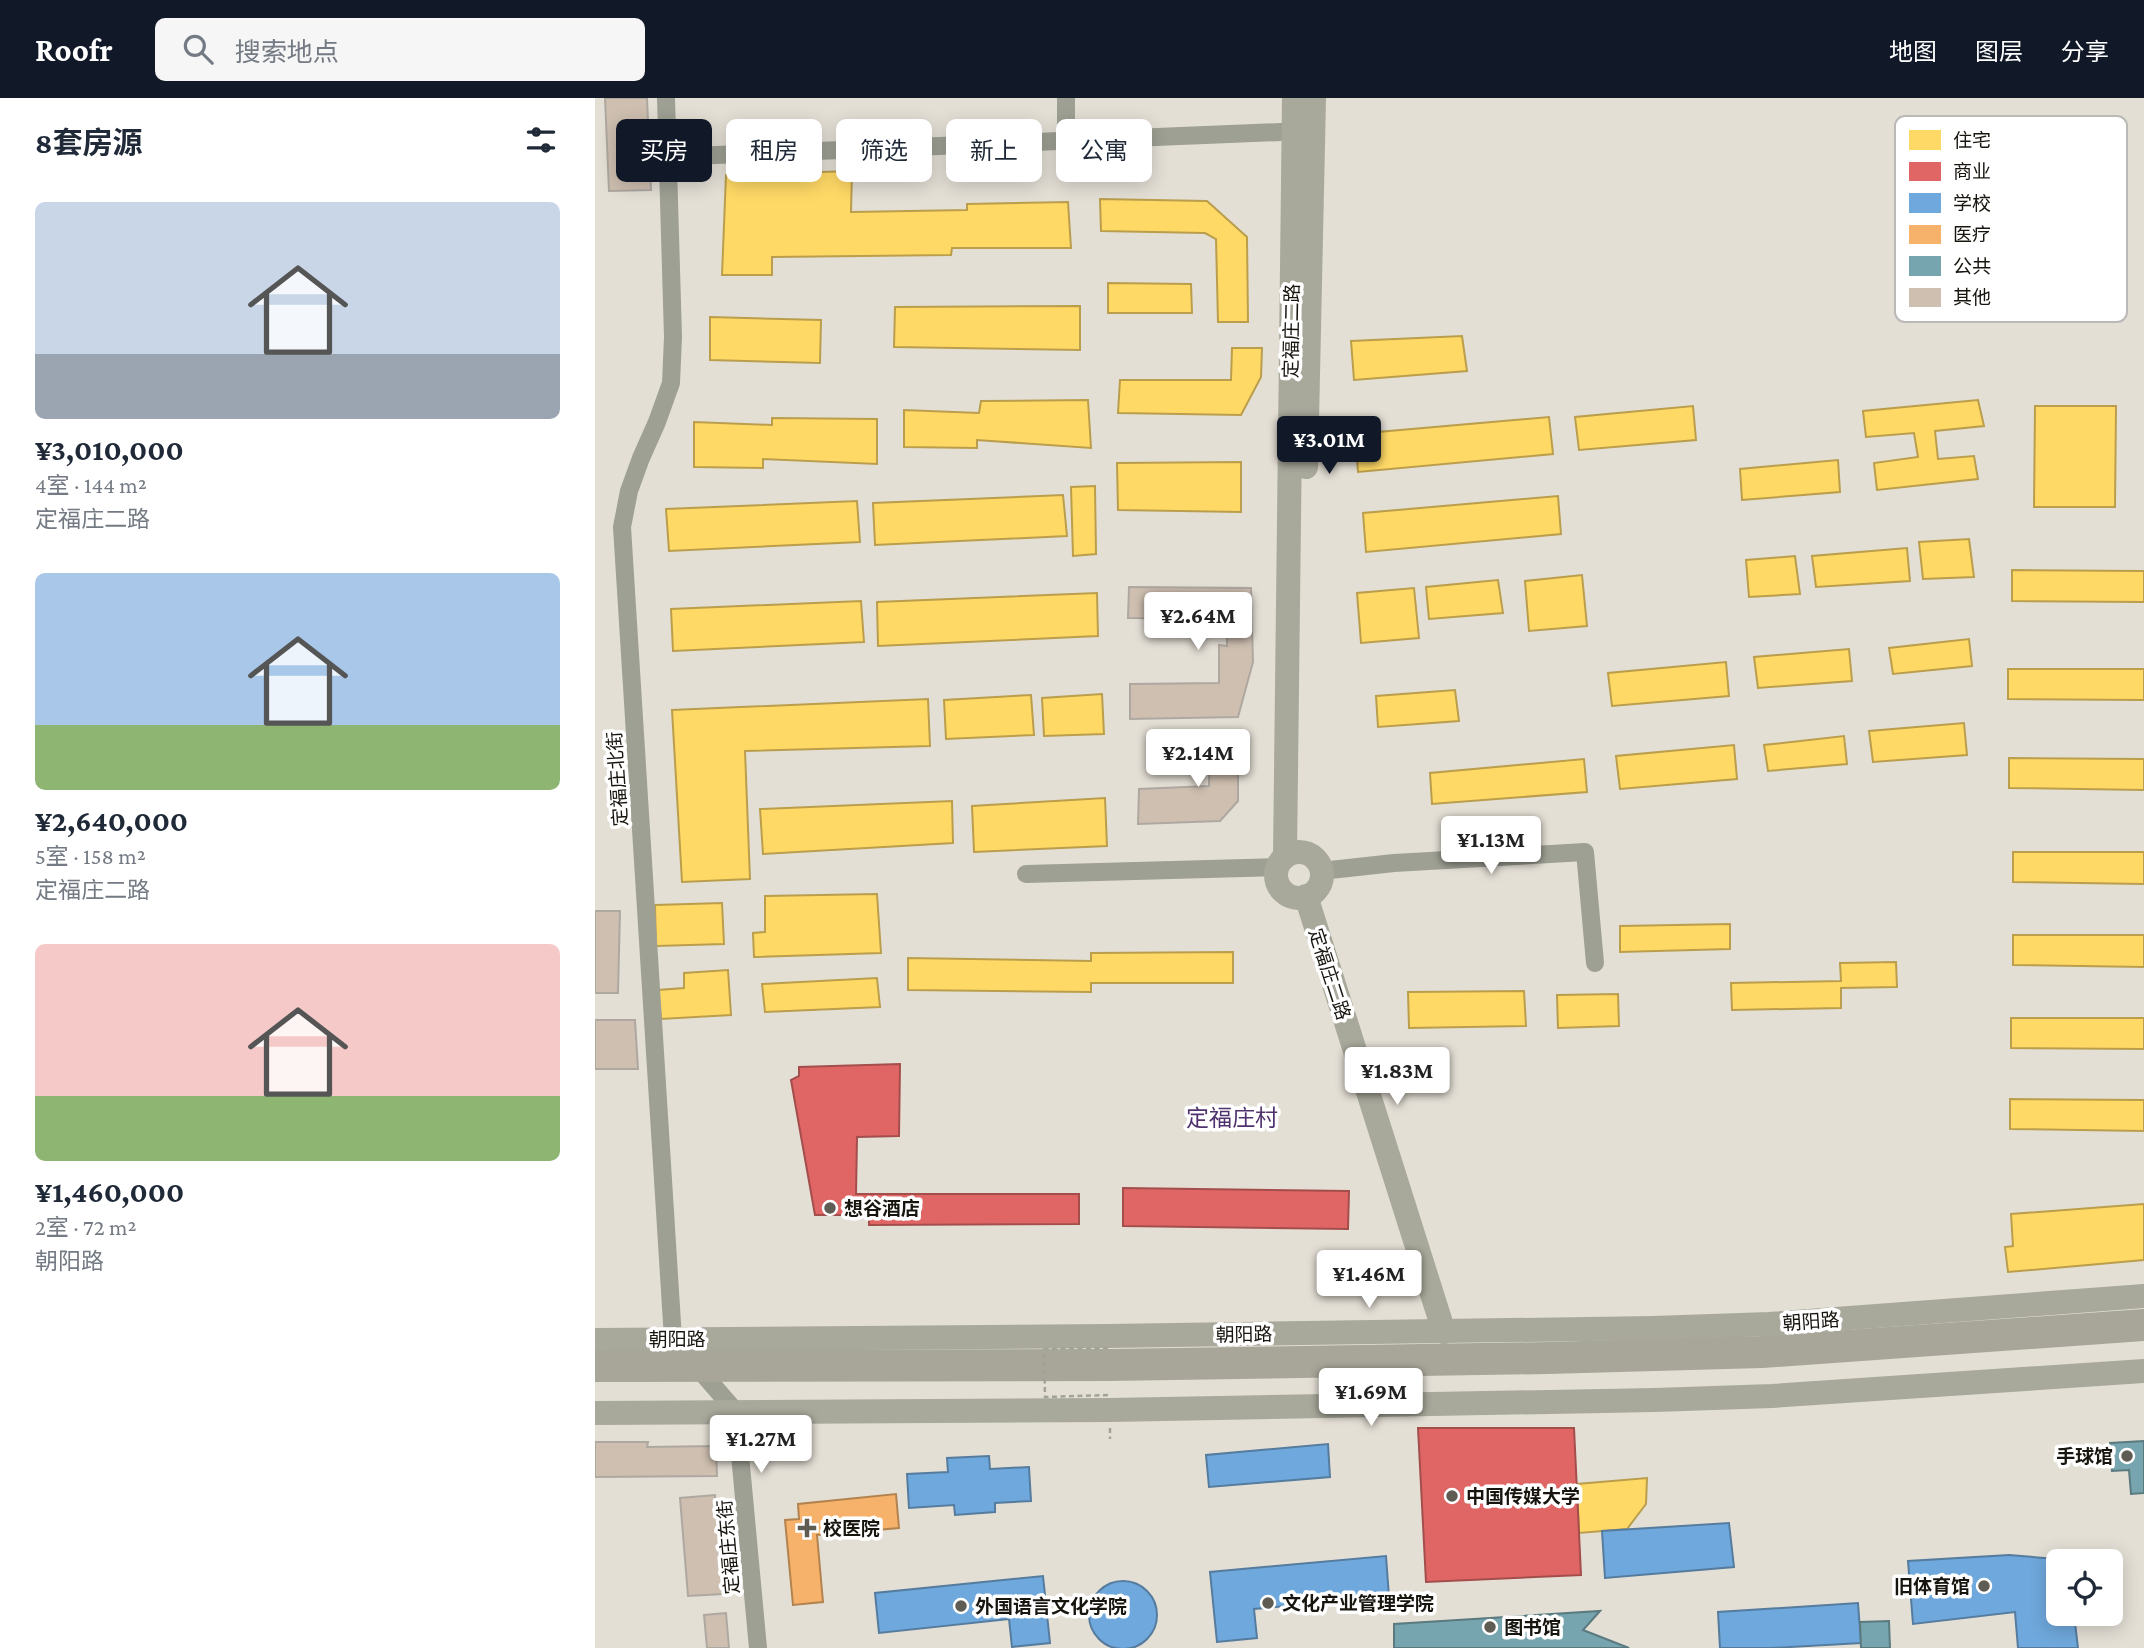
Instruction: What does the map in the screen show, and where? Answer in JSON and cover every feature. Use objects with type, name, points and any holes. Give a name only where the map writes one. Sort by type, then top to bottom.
[{"type":"highway","name":"朝阳路","points":[[595,1385],[704,1375],[1762,1352],[2144,1325]]},
{"type":"highway","name":"朝阳路","points":[[595,1366],[704,1375],[1588,1374],[1762,1368],[2144,1342]]},
{"type":"street","name":"定福庄北街","points":[[666,98],[667,119]]},
{"type":"street","points":[[1066,98],[1066,119]]},
{"type":"street","name":"定福庄二路","points":[[1294,98],[1304,132]]},
{"type":"street","name":"定福庄二路","points":[[1314,98],[1304,132],[1287,859],[1277,879],[1282,890],[1292,897],[1306,896],[1444,1332]]},
{"type":"street","points":[[1152,138],[1304,132]]},
{"type":"street","points":[[712,155],[1056,141]]},
{"type":"street","name":"定福庄北街","points":[[669,182],[673,337],[671,383],[629,491],[622,527],[673,1339]]},
{"type":"street","points":[[1321,871],[1394,863],[1585,852],[1595,963]]},
{"type":"street","points":[[1026,874],[1311,856],[1318,862],[1321,880],[1317,888],[1306,896]]},
{"type":"street","name":"朝阳路","points":[[595,1340],[1444,1332],[1769,1324],[2144,1296]]},
{"type":"street","points":[[673,1339],[736,1412]]},
{"type":"street","points":[[595,1413],[1123,1410],[1654,1400],[1772,1396],[2144,1371]]},
{"type":"street","name":"定福庄东街","points":[[736,1412],[758,1648]]},
{"type":"path","points":[[1108,1348],[1044,1349],[1045,1397],[1109,1395]]},
{"type":"building: 住宅","points":[[822,172],[836,172],[836,182],[852,182],[851,212],[967,210],[967,204],[1068,202],[1071,248],[952,248],[951,255],[772,257],[772,275],[722,275],[726,175],[726,182],[822,182]]},
{"type":"building: 住宅","points":[[1100,199],[1207,201],[1247,237],[1248,322],[1218,322],[1216,239],[1205,233],[1101,231]]},
{"type":"building: 住宅","points":[[1108,283],[1191,284],[1192,313],[1108,313]]},
{"type":"building: 住宅","points":[[1080,306],[1080,350],[894,347],[895,307]]},
{"type":"building: 住宅","points":[[710,317],[821,320],[820,363],[710,360]]},
{"type":"building: 住宅","points":[[1462,336],[1467,371],[1354,380],[1351,341]]},
{"type":"building: 住宅","points":[[1232,348],[1262,348],[1261,377],[1241,415],[1118,413],[1120,380],[1231,380]]},
{"type":"building: 住宅","points":[[1088,400],[1091,448],[977,440],[977,448],[904,447],[904,410],[979,413],[981,401]]},
{"type":"building: 住宅","points":[[1978,400],[1984,426],[1935,431],[1938,459],[1974,456],[1978,479],[1877,490],[1874,463],[1918,457],[1914,433],[1866,437],[1863,411]]},
{"type":"building: 住宅","points":[[1693,406],[1696,440],[1579,450],[1575,417]]},
{"type":"building: 住宅","points":[[2035,406],[2116,406],[2115,507],[2034,507]]},
{"type":"building: 住宅","points":[[1549,417],[1553,454],[1358,472],[1355,434]]},
{"type":"building: 住宅","points":[[772,418],[877,419],[877,464],[763,459],[763,468],[694,467],[694,422],[772,425]]},
{"type":"building: 住宅","points":[[1838,460],[1840,492],[1742,500],[1740,469]]},
{"type":"building: 住宅","points":[[1241,462],[1241,512],[1118,510],[1117,463]]},
{"type":"building: 住宅","points":[[1095,486],[1096,554],[1073,556],[1071,487]]},
{"type":"building: 住宅","points":[[1063,495],[1067,536],[875,545],[873,503]]},
{"type":"building: 住宅","points":[[1558,496],[1561,534],[1366,552],[1363,513]]},
{"type":"building: 住宅","points":[[857,501],[860,542],[669,551],[666,509]]},
{"type":"building: 住宅","points":[[1969,539],[1974,577],[1923,579],[1919,542]]},
{"type":"building: 住宅","points":[[1907,548],[1910,581],[1816,587],[1812,556]]},
{"type":"building: 住宅","points":[[1795,556],[1800,594],[1749,597],[1746,560]]},
{"type":"building: 住宅","points":[[2012,570],[2144,571],[2144,602],[2012,601]]},
{"type":"building: 住宅","points":[[1582,575],[1587,626],[1529,631],[1525,581]]},
{"type":"building: 住宅","points":[[1498,580],[1503,613],[1429,619],[1426,587]]},
{"type":"building: 住宅","points":[[1414,588],[1419,638],[1361,643],[1357,593]]},
{"type":"building: 住宅","points":[[1097,593],[1098,636],[878,646],[877,602]]},
{"type":"building: 住宅","points":[[861,601],[864,642],[673,651],[671,609]]},
{"type":"building: 住宅","points":[[1969,639],[1972,666],[1893,674],[1889,648]]},
{"type":"building: 住宅","points":[[1849,649],[1852,681],[1758,688],[1754,657]]},
{"type":"building: 住宅","points":[[1726,662],[1729,696],[1612,706],[1608,673]]},
{"type":"building: 住宅","points":[[2008,669],[2144,669],[2144,700],[2008,699]]},
{"type":"building: 住宅","points":[[1455,690],[1459,721],[1378,727],[1376,696]]},
{"type":"building: 住宅","points":[[1102,694],[1104,734],[1044,736],[1042,698]]},
{"type":"building: 住宅","points":[[1031,695],[1034,735],[946,739],[944,700]]},
{"type":"building: 住宅","points":[[928,699],[930,746],[745,751],[750,879],[682,882],[672,710]]},
{"type":"building: 住宅","points":[[1964,723],[1967,755],[1873,762],[1869,731]]},
{"type":"building: 住宅","points":[[1844,736],[1847,764],[1768,771],[1764,745]]},
{"type":"building: 住宅","points":[[1734,745],[1737,779],[1620,789],[1616,756]]},
{"type":"building: 住宅","points":[[2009,758],[2144,759],[2144,790],[2009,788]]},
{"type":"building: 住宅","points":[[1584,759],[1587,792],[1432,804],[1430,773]]},
{"type":"building: 住宅","points":[[1105,798],[1107,846],[974,852],[972,806]]},
{"type":"building: 住宅","points":[[952,801],[953,843],[763,854],[760,809]]},
{"type":"building: 住宅","points":[[2013,852],[2144,852],[2144,884],[2013,882]]},
{"type":"building: 住宅","points":[[877,894],[881,953],[754,957],[753,933],[765,932],[765,896]]},
{"type":"building: 住宅","points":[[722,903],[724,944],[656,946],[655,905]]},
{"type":"building: 住宅","points":[[1730,924],[1730,949],[1620,952],[1620,926]]},
{"type":"building: 住宅","points":[[2013,935],[2144,935],[2144,967],[2013,965]]},
{"type":"building: 住宅","points":[[1233,952],[1233,983],[1091,983],[1091,992],[908,990],[908,958],[1091,961],[1091,953]]},
{"type":"building: 住宅","points":[[1896,962],[1897,987],[1841,988],[1841,1008],[1732,1010],[1731,983],[1841,981],[1840,963]]},
{"type":"building: 住宅","points":[[728,970],[731,1015],[661,1019],[658,990],[684,988],[684,973]]},
{"type":"building: 住宅","points":[[877,978],[880,1007],[765,1012],[762,984]]},
{"type":"building: 住宅","points":[[1524,991],[1526,1026],[1409,1028],[1408,992]]},
{"type":"building: 住宅","points":[[1618,994],[1619,1026],[1558,1028],[1557,995]]},
{"type":"building: 住宅","points":[[2011,1018],[2144,1018],[2144,1049],[2011,1048]]},
{"type":"building: 住宅","points":[[2010,1099],[2144,1100],[2144,1131],[2010,1129]]},
{"type":"building: 住宅","points":[[2144,1204],[2144,1260],[2008,1272],[2005,1247],[2013,1246],[2011,1214]]},
{"type":"building: 住宅","points":[[1647,1478],[1646,1504],[1627,1529],[1579,1533],[1577,1484]]},
{"type":"building: 商业","points":[[900,1064],[899,1136],[857,1137],[856,1194],[1079,1194],[1079,1224],[869,1225],[869,1215],[815,1215],[791,1080],[799,1076],[799,1067]]},
{"type":"building: 商业","points":[[1123,1188],[1349,1191],[1348,1229],[1123,1226]]},
{"type":"building: 商业","points":[[1418,1428],[1574,1428],[1581,1575],[1426,1582]]},
{"type":"building: 学校","points":[[1328,1444],[1330,1477],[1209,1487],[1206,1455]]},
{"type":"building: 学校","points":[[989,1456],[990,1469],[1029,1467],[1031,1501],[995,1503],[995,1512],[955,1515],[954,1505],[909,1508],[907,1474],[948,1472],[947,1458]]},
{"type":"building: 学校","points":[[1729,1523],[1734,1567],[1605,1578],[1602,1531]]},
{"type":"building: 学校","name":"旧体育馆","points":[[2009,1555],[2046,1558],[2046,1626],[2075,1626],[2078,1648],[2018,1648],[2015,1612],[1913,1624],[1908,1561]]},
{"type":"building: 学校","name":"文化产业管理学院","points":[[1386,1556],[1389,1597],[1254,1609],[1257,1638],[1217,1642],[1210,1572]]},
{"type":"building: 学校","name":"外国语言文化学院","points":[[1043,1576],[1050,1643],[1012,1647],[1009,1619],[879,1633],[875,1593]]},
{"type":"building: 学校","points":[[1123,1581],[1136,1583],[1147,1591],[1155,1602],[1155,1628],[1147,1639],[1136,1647],[1123,1649],[1110,1647],[1099,1639],[1091,1628],[1089,1615],[1091,1602],[1099,1591],[1110,1583]]},
{"type":"building: 学校","points":[[1858,1603],[1861,1643],[1720,1648],[1718,1612]]},
{"type":"building: 医疗","name":"校医院","points":[[896,1494],[899,1528],[817,1535],[823,1602],[793,1605],[785,1520],[799,1519],[798,1504]]},
{"type":"building: 公共","name":"手球馆","points":[[2144,1441],[2144,1493],[2131,1494],[2129,1470],[2112,1471],[2110,1443]]},
{"type":"building: 公共","name":"图书馆","points":[[1600,1611],[1583,1630],[1629,1648],[1394,1648],[1394,1624]]},
{"type":"building: 公共","points":[[1889,1621],[1890,1648],[1861,1648],[1860,1622]]},
{"type":"building: 其他","points":[[605,98],[647,98],[648,119],[616,119],[616,182],[651,182],[651,190],[609,191]]},
{"type":"building: 其他","points":[[1129,587],[1251,588],[1253,662],[1238,717],[1130,719],[1130,684],[1219,683],[1219,645],[1227,646],[1227,619],[1128,618]]},
{"type":"building: 其他","points":[[1210,730],[1238,730],[1238,801],[1220,821],[1138,824],[1139,789],[1209,786]]},
{"type":"building: 其他","points":[[595,911],[620,911],[618,993],[595,993]]},
{"type":"building: 其他","points":[[595,1020],[635,1020],[638,1069],[595,1069]]},
{"type":"building: 其他","points":[[595,1442],[648,1442],[647,1447],[716,1446],[717,1476],[595,1477]]},
{"type":"building: 其他","points":[[715,1495],[723,1594],[688,1596],[680,1498]]},
{"type":"building: 其他","points":[[726,1613],[729,1648],[707,1648],[704,1615]]},
{"type":"place","name":"想谷酒店","points":[[830,1208]]},
{"type":"place","name":"手球馆","points":[[2127,1456]]},
{"type":"place","name":"中国传媒大学","points":[[1452,1496]]},
{"type":"place","name":"校医院","points":[[807,1528]]},
{"type":"place","name":"旧体育馆","points":[[1984,1586]]},
{"type":"place","name":"文化产业管理学院","points":[[1268,1603]]},
{"type":"place","name":"外国语言文化学院","points":[[961,1606]]},
{"type":"place","name":"图书馆","points":[[1490,1627]]},
{"type":"district","name":"定福庄村","points":[[1232,1118]]}]
